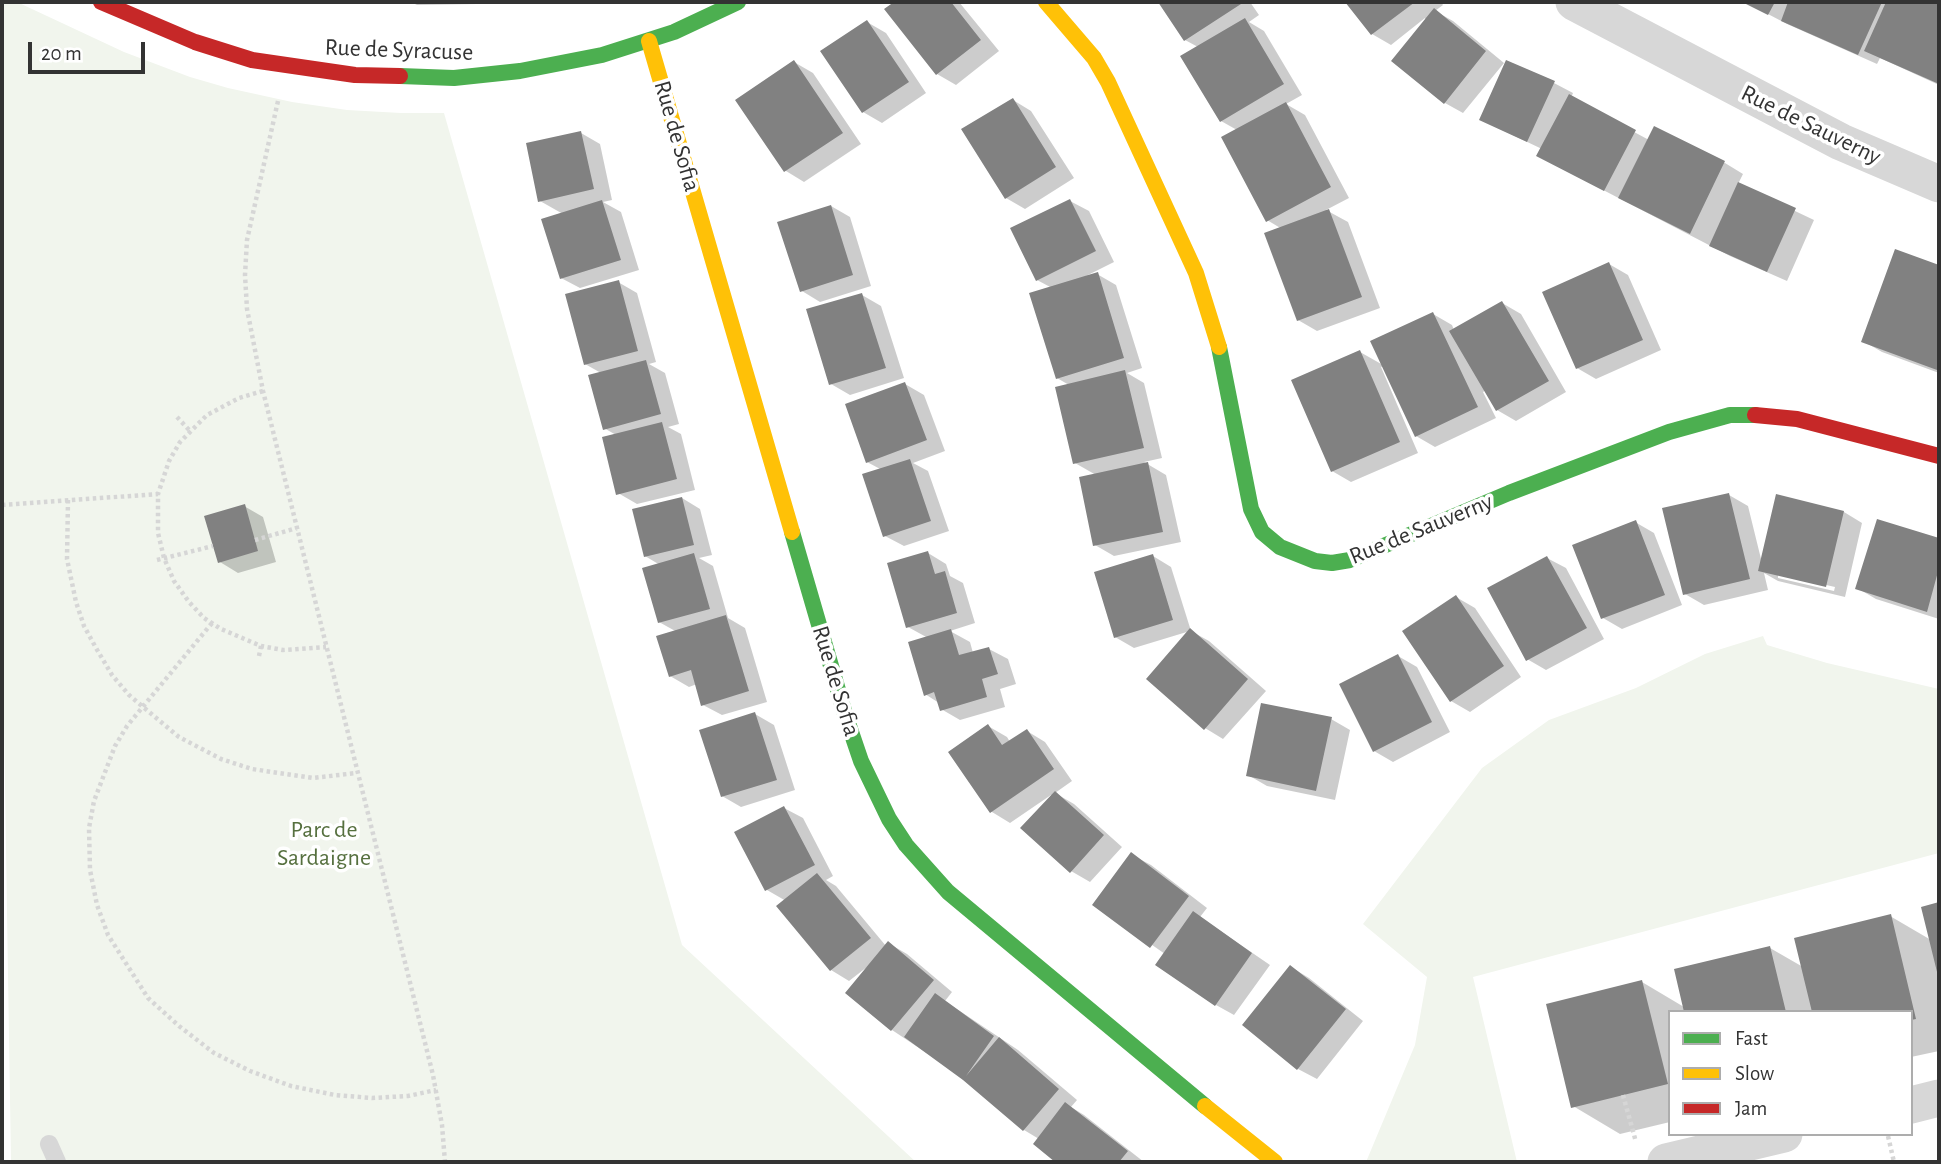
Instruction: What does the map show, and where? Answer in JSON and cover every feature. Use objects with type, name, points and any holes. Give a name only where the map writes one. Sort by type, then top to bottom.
[{"type":"street","name":"Rue de Syracuse","points":[[115,5],[220,51],[285,66],[355,75],[454,78],[559,64],[649,41],[738,2]]},
{"type":"street","name":"Rue de Sauverny","points":[[1046,2],[1094,58],[1108,82],[1196,273],[1216,331],[1251,509],[1262,532],[1280,547],[1308,560],[1332,563],[1350,560],[1509,493],[1669,432],[1730,415],[1779,416],[1817,423],[1939,456]]},
{"type":"street","name":"Rue de Sauverny","points":[[1574,2],[1841,142],[1939,184]]},
{"type":"street","name":"Rue de Sofia","points":[[649,41],[845,714],[861,761],[889,820],[906,845],[948,892],[1217,1117],[1275,1162]]},
{"type":"street","points":[[1913,1104],[1939,1098]]},
{"type":"street","points":[[1652,1156],[1772,1136]]},
{"type":"lane","points":[[49,1144],[57,1162]]},
{"type":"path","points":[[279,95],[247,240],[247,309],[262,391],[436,1090],[444,1162]]},
{"type":"path","points":[[262,391],[223,405],[190,431],[169,461],[158,494],[158,533],[164,558],[174,581],[189,602],[212,623],[239,639],[283,650],[326,647]]},
{"type":"path","points":[[177,417],[190,431]]},
{"type":"path","points":[[2,505],[158,494]]},
{"type":"path","points":[[68,500],[67,559],[84,626],[112,675],[142,706],[179,737],[199,749],[252,769],[313,778],[356,773]]},
{"type":"path","points":[[255,540],[297,528]]},
{"type":"path","points":[[157,560],[213,546]]},
{"type":"path","points":[[212,623],[142,706],[115,746],[94,801],[89,828],[90,870],[97,905],[108,935],[148,998],[214,1053],[250,1071],[291,1086],[335,1095],[372,1098],[408,1096],[436,1090]]},
{"type":"path","points":[[259,656],[261,646]]},
{"type":"path","points":[[1623,1095],[1652,1156]]},
{"type":"path","points":[[1888,1136],[1894,1162]]},
{"type":"green space","name":"Parc de Sardaigne","points":[[2,2],[17,2],[124,52],[228,88],[292,102],[347,110],[444,113],[682,945],[916,1162],[11,1162],[2,597]]},
{"type":"green space","points":[[1763,636],[1767,645],[1827,663],[1939,689],[1939,853],[1473,977],[1517,1162],[1366,1162],[1415,1045],[1427,977],[1363,924],[1482,768],[1549,720],[1636,688],[1705,654]]},
{"type":"building","points":[[894,2],[951,2],[981,40],[936,75],[884,9]]},
{"type":"building","points":[[1158,2],[1240,2],[1241,4],[1184,41]]},
{"type":"building","points":[[1345,2],[1415,2],[1371,35]]},
{"type":"building","points":[[1742,2],[1775,2],[1768,15]]},
{"type":"building","points":[[1788,2],[1882,2],[1858,55],[1781,21]]},
{"type":"building","points":[[1886,2],[1939,2],[1939,84],[1864,51]]},
{"type":"building","points":[[1434,8],[1486,51],[1444,104],[1391,61]]},
{"type":"building","points":[[1245,18],[1284,84],[1220,122],[1180,56]]},
{"type":"building","points":[[867,20],[909,82],[862,113],[820,51]]},
{"type":"building","points":[[794,60],[843,133],[784,172],[735,100]]},
{"type":"building","points":[[1506,60],[1555,81],[1527,142],[1479,120]]},
{"type":"building","points":[[1569,94],[1636,130],[1604,191],[1536,156]]},
{"type":"building","points":[[1013,98],[1056,167],[1005,199],[961,129]]},
{"type":"building","points":[[1286,102],[1331,187],[1266,222],[1221,137]]},
{"type":"building","points":[[1654,126],[1725,161],[1690,234],[1618,198]]},
{"type":"building","points":[[581,131],[594,189],[538,202],[526,143]]},
{"type":"building","points":[[1738,182],[1796,208],[1767,272],[1709,246]]},
{"type":"building","points":[[1070,199],[1096,251],[1036,281],[1010,228]]},
{"type":"building","points":[[602,200],[621,260],[560,279],[541,219]]},
{"type":"building","points":[[831,205],[853,275],[800,292],[777,222]]},
{"type":"building","points":[[1329,209],[1362,297],[1297,321],[1264,233]]},
{"type":"building","points":[[1895,249],[1939,265],[1937,370],[1861,342]]},
{"type":"building","points":[[1609,262],[1643,340],[1576,369],[1542,292]]},
{"type":"building","points":[[1098,272],[1124,358],[1056,379],[1029,293]]},
{"type":"building","points":[[619,280],[638,351],[584,365],[565,294]]},
{"type":"building","points":[[862,293],[886,368],[829,385],[806,309]]},
{"type":"building","points":[[1502,301],[1549,381],[1496,411],[1449,331]]},
{"type":"building","points":[[1433,312],[1478,407],[1415,437],[1370,341]]},
{"type":"building","points":[[1360,350],[1400,442],[1331,472],[1291,380]]},
{"type":"building","points":[[646,360],[661,414],[603,430],[588,375]]},
{"type":"building","points":[[1125,370],[1144,448],[1073,464],[1055,387]]},
{"type":"building","points":[[905,382],[927,440],[866,463],[845,404]]},
{"type":"building","points":[[662,422],[677,479],[616,495],[602,437]]},
{"type":"building","points":[[910,459],[931,521],[883,537],[862,474]]},
{"type":"building","points":[[1148,462],[1163,532],[1093,546],[1079,477]]},
{"type":"building","points":[[1729,493],[1750,579],[1683,595],[1662,508]]},
{"type":"building","points":[[1776,494],[1844,511],[1826,587],[1758,571]]},
{"type":"building","points":[[682,497],[694,545],[644,557],[632,509]]},
{"type":"building","points":[[245,504],[258,551],[218,563],[204,516]]},
{"type":"building","points":[[1877,519],[1939,538],[1939,568],[1927,612],[1855,589]]},
{"type":"building","points":[[1636,520],[1665,595],[1601,619],[1572,545]]},
{"type":"building","points":[[928,551],[935,574],[945,571],[957,613],[906,628],[887,563]]},
{"type":"building","points":[[694,553],[710,609],[658,623],[642,568]]},
{"type":"building","points":[[1153,554],[1173,620],[1114,638],[1094,572]]},
{"type":"building","points":[[1547,556],[1587,628],[1526,661],[1487,588]]},
{"type":"building","points":[[1456,595],[1504,666],[1450,702],[1402,631]]},
{"type":"building","points":[[726,615],[749,691],[701,706],[691,670],[669,677],[656,636]]},
{"type":"building","points":[[1190,628],[1248,679],[1204,730],[1146,679]]},
{"type":"building","points":[[951,629],[959,655],[989,647],[998,674],[982,679],[987,697],[940,711],[934,692],[924,696],[908,642]]},
{"type":"building","points":[[1398,654],[1432,722],[1373,752],[1339,684]]},
{"type":"building","points":[[1261,703],[1332,717],[1316,791],[1246,776]]},
{"type":"building","points":[[755,712],[777,780],[721,797],[699,730]]},
{"type":"building","points":[[988,724],[1002,745],[1027,729],[1054,769],[990,813],[948,752]]},
{"type":"building","points":[[1055,791],[1104,835],[1070,873],[1020,828]]},
{"type":"building","points":[[784,806],[815,865],[765,891],[734,832]]},
{"type":"building","points":[[1131,852],[1189,896],[1150,948],[1092,905]]},
{"type":"building","points":[[817,873],[871,938],[830,971],[776,906]]},
{"type":"building","points":[[1939,902],[1939,976],[1938,976],[1921,907]]},
{"type":"building","points":[[1193,911],[1252,953],[1215,1006],[1155,965]]},
{"type":"building","points":[[1891,914],[1916,1019],[1913,1020],[1913,1010],[1812,1010],[1794,938]]},
{"type":"building","points":[[888,941],[934,980],[891,1031],[845,993]]},
{"type":"building","points":[[1770,946],[1786,1010],[1684,1010],[1674,969]]},
{"type":"building","points":[[1290,965],[1346,1009],[1297,1070],[1242,1025]]},
{"type":"building","points":[[1642,980],[1668,1084],[1571,1108],[1546,1004]]},
{"type":"building","points":[[935,993],[994,1036],[966,1076],[999,1037],[1059,1089],[1023,1131],[963,1080],[904,1037]]},
{"type":"building","points":[[1065,1102],[1128,1151],[1119,1162],[1055,1162],[1033,1144]]},
{"type":"traffic: fast","points":[[400,76],[454,78],[520,71],[602,55],[674,32],[738,2]]},
{"type":"traffic: fast","points":[[1219,347],[1251,509],[1262,532],[1280,547],[1315,561],[1332,563],[1350,560],[1509,493],[1669,432],[1730,415],[1755,415]]},
{"type":"traffic: fast","points":[[792,532],[861,761],[889,819],[906,845],[948,892],[1205,1106]]},
{"type":"traffic: slow","points":[[1046,2],[1094,58],[1108,82],[1196,273],[1219,347]]},
{"type":"traffic: slow","points":[[649,41],[792,532]]},
{"type":"traffic: slow","points":[[1205,1106],[1275,1162]]},
{"type":"traffic: jam","points":[[101,2],[195,42],[252,60],[355,75],[400,76]]},
{"type":"traffic: jam","points":[[1755,415],[1797,419],[1939,456]]}]
